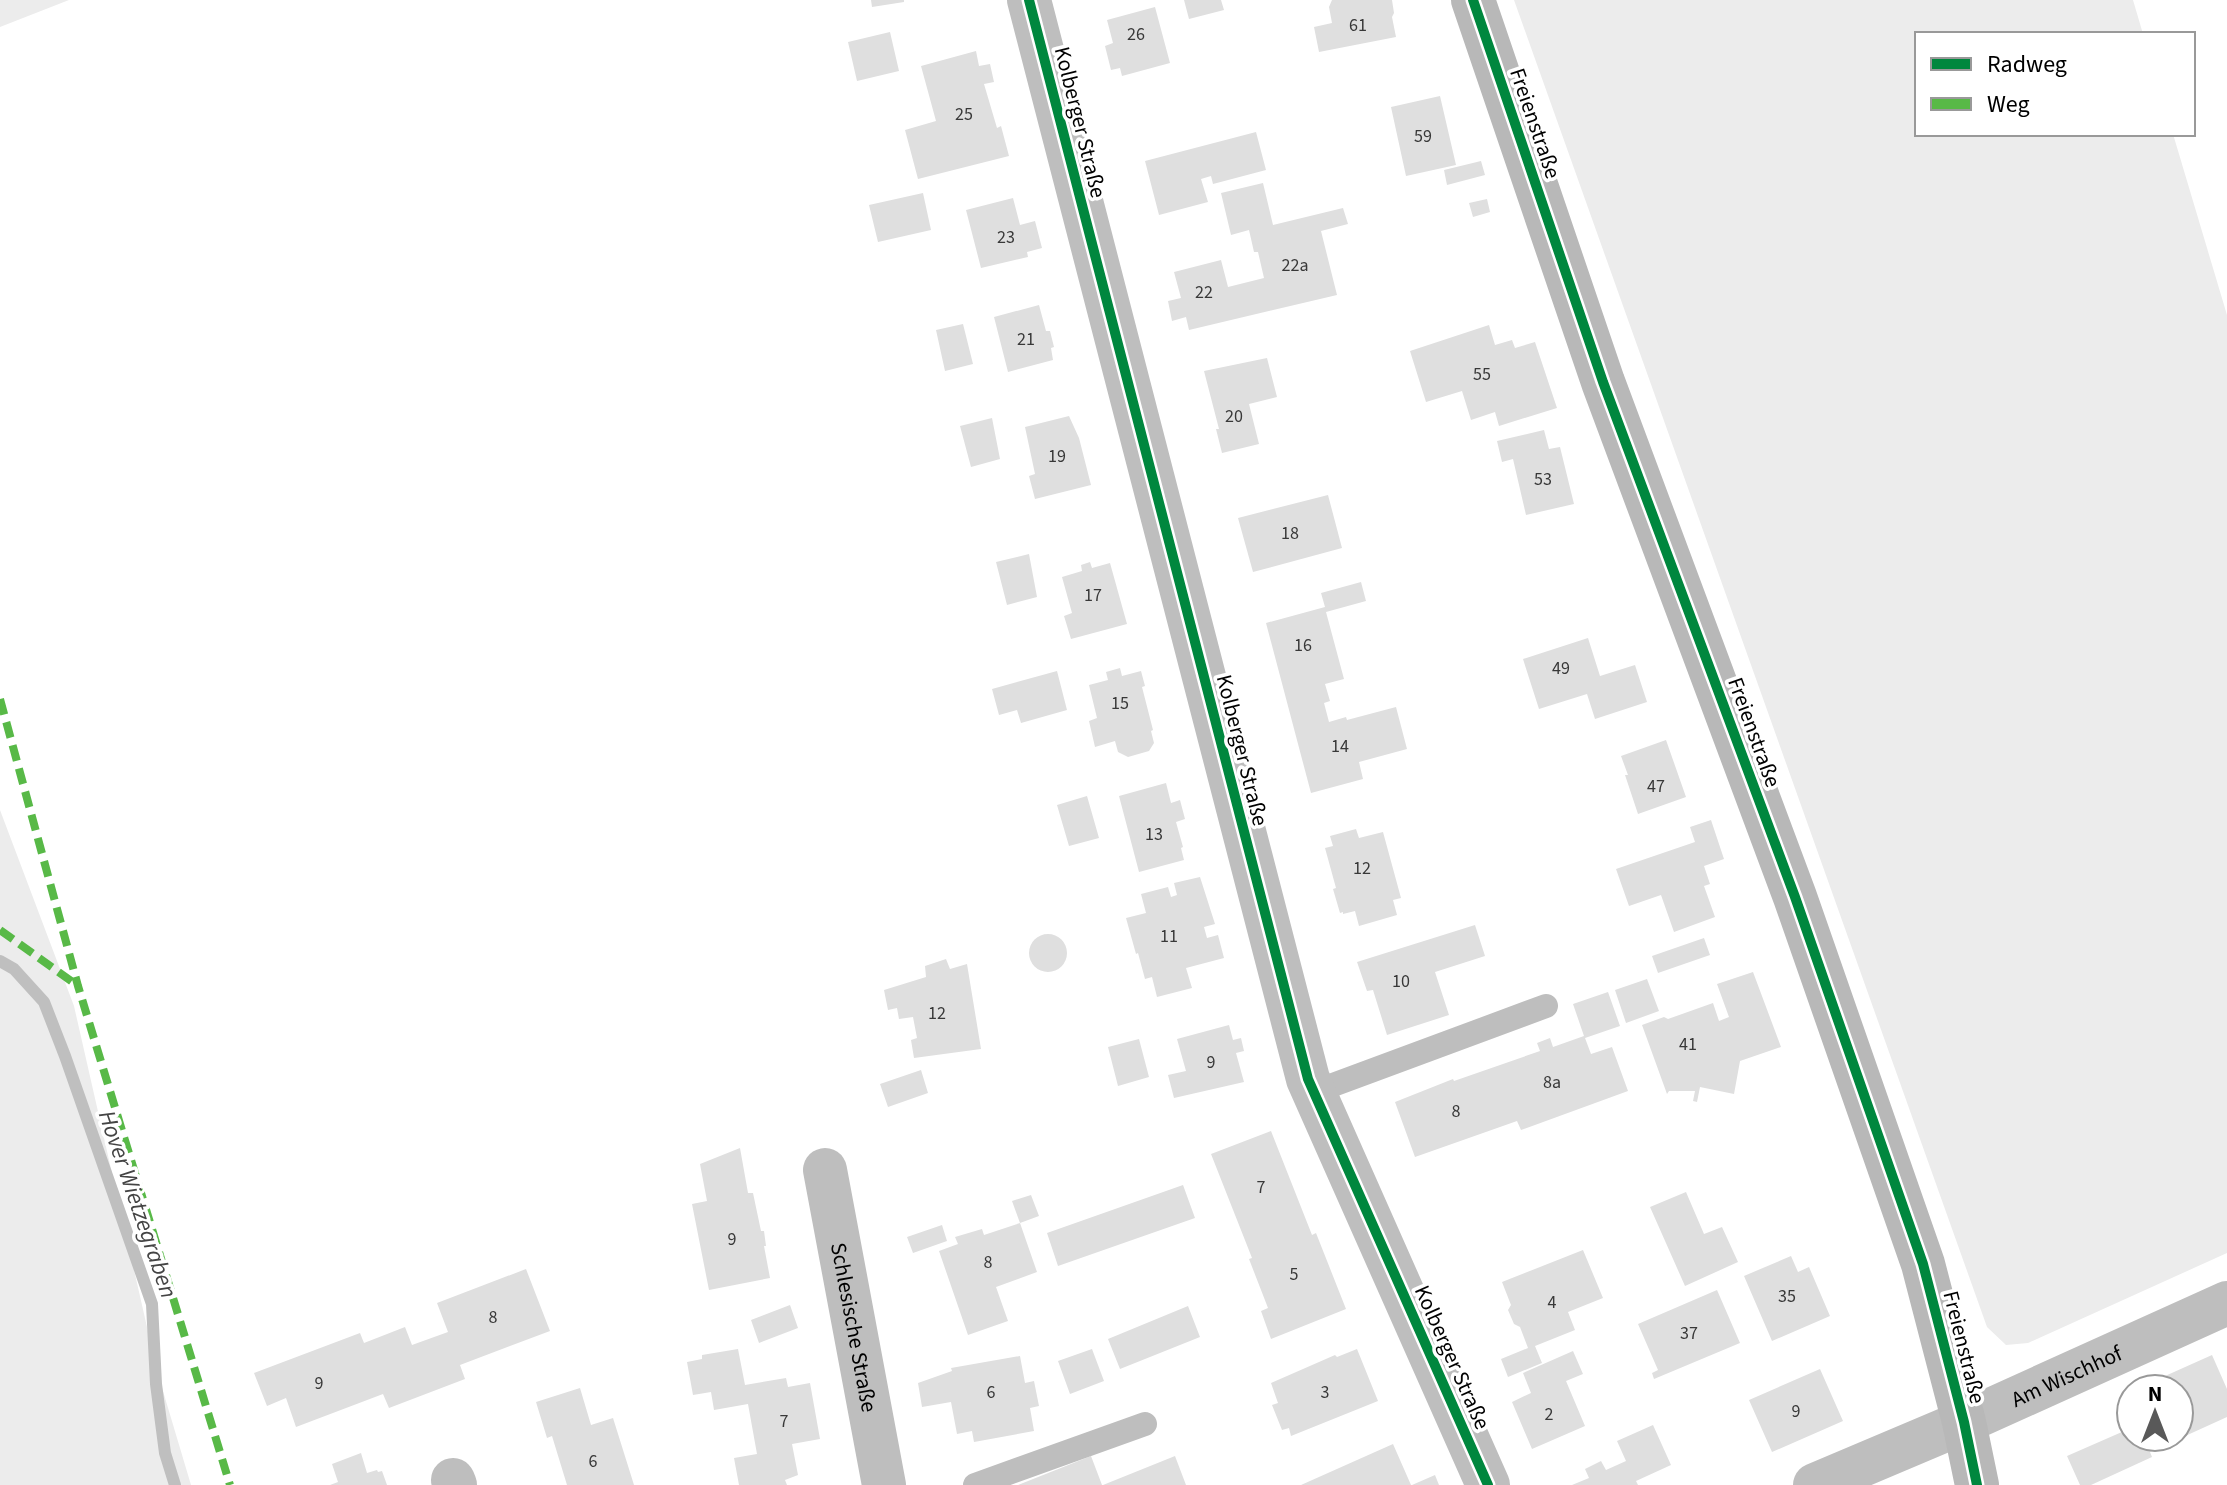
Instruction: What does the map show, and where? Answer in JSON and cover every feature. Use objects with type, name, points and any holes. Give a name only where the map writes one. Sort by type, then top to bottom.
[{"type":"street","name":"Kolberger Straße","points":[[1029,0],[1304,1064],[1488,1485]]},
{"type":"street","name":"Freienstraße","points":[[1473,0],[1603,382],[1795,897],[1918,1249],[1964,1422],[1977,1485]]},
{"type":"street","name":"Schlesische Straße","points":[[825,1170],[884,1485]]},
{"type":"street","name":"Am Wischhof","points":[[1815,1485],[1964,1422],[2227,1303]]},
{"type":"lane","points":[[1314,1092],[1546,1006]]},
{"type":"lane","points":[[975,1485],[1145,1424]]},
{"type":"shaded area","points":[[0,0],[69,0],[0,27]]},
{"type":"shaded area","points":[[1514,0],[2133,0],[2142,32],[1915,32],[1915,136],[2174,136],[2227,315],[2227,1253],[2028,1343],[2006,1345],[1987,1327]]},
{"type":"shaded area","points":[[0,810],[74,1006],[157,1371],[191,1485],[0,1485]]},
{"type":"building","points":[[871,0],[904,0],[904,2],[872,7]]},
{"type":"building","points":[[1184,0],[1221,0],[1224,10],[1189,19]]},
{"type":"building","points":[[1332,0],[1392,0],[1396,37],[1319,52],[1314,27],[1332,23],[1329,7]]},
{"type":"building","points":[[1155,7],[1170,63],[1122,76],[1120,68],[1111,70],[1105,46],[1113,43],[1107,20]]},
{"type":"building","points":[[890,32],[899,71],[857,81],[848,42]]},
{"type":"building","points":[[976,51],[979,66],[990,64],[994,82],[984,84],[1009,156],[918,179],[905,130],[936,121],[921,66]]},
{"type":"building","points":[[1440,96],[1456,165],[1406,176],[1391,107]]},
{"type":"building","points":[[1256,132],[1266,170],[1213,184],[1211,176],[1201,179],[1208,202],[1159,215],[1145,161]]},
{"type":"building","points":[[1481,161],[1485,175],[1447,185],[1444,170]]},
{"type":"building","points":[[1263,183],[1273,225],[1343,208],[1348,224],[1321,231],[1337,295],[1189,330],[1186,317],[1172,321],[1168,301],[1181,298],[1174,272],[1221,260],[1228,287],[1264,278],[1249,230],[1231,235],[1221,193]]},
{"type":"building","points":[[923,193],[931,230],[878,242],[869,205]]},
{"type":"building","points":[[1013,198],[1020,225],[1035,221],[1042,248],[1027,252],[1028,257],[981,268],[966,210]]},
{"type":"building","points":[[1487,199],[1490,212],[1473,217],[1469,203]]},
{"type":"building","points":[[1039,305],[1046,331],[1050,331],[1053,360],[1008,372],[994,317]]},
{"type":"building","points":[[963,324],[973,364],[945,371],[936,330]]},
{"type":"building","points":[[1489,325],[1495,345],[1512,340],[1515,348],[1535,342],[1557,408],[1499,426],[1495,412],[1471,420],[1462,391],[1426,402],[1410,351]]},
{"type":"building","points":[[1267,358],[1277,397],[1249,404],[1259,444],[1222,453],[1204,371]]},
{"type":"building","points":[[1069,416],[1079,438],[1091,485],[1035,499],[1029,476],[1035,474],[1025,427]]},
{"type":"building","points":[[992,418],[1000,459],[971,467],[960,426]]},
{"type":"building","points":[[1544,430],[1549,449],[1560,447],[1574,504],[1526,515],[1513,459],[1502,462],[1497,441]]},
{"type":"building","points":[[1328,495],[1342,548],[1253,572],[1238,518]]},
{"type":"building","points":[[1029,554],[1037,597],[1007,605],[996,562]]},
{"type":"building","points":[[1090,562],[1092,568],[1110,563],[1127,624],[1071,639],[1064,616],[1072,613],[1062,577],[1082,571],[1081,565]]},
{"type":"building","points":[[1361,582],[1366,601],[1326,612],[1344,679],[1325,684],[1330,701],[1324,703],[1329,722],[1396,707],[1407,749],[1359,762],[1363,779],[1311,793],[1266,623],[1325,607],[1321,593]]},
{"type":"building","points":[[1588,638],[1600,676],[1635,665],[1647,702],[1595,719],[1587,694],[1539,709],[1523,659]]},
{"type":"building","points":[[1120,668],[1122,676],[1141,671],[1153,730],[1154,743],[1149,751],[1128,757],[1118,752],[1115,741],[1095,747],[1089,721],[1097,718],[1089,685],[1108,680],[1106,672]]},
{"type":"building","points":[[1057,671],[1067,710],[1021,723],[1017,710],[999,715],[992,689]]},
{"type":"building","points":[[1666,740],[1686,797],[1638,814],[1621,756]]},
{"type":"building","points":[[1166,783],[1171,803],[1180,800],[1185,819],[1176,822],[1184,860],[1139,872],[1119,796]]},
{"type":"building","points":[[1087,796],[1099,838],[1069,846],[1057,805]]},
{"type":"building","points":[[1711,820],[1724,859],[1704,866],[1710,884],[1704,886],[1715,917],[1674,932],[1661,895],[1629,906],[1616,869],[1695,842],[1690,827]]},
{"type":"building","points":[[1356,829],[1359,838],[1383,832],[1401,898],[1393,900],[1397,915],[1359,926],[1355,911],[1340,913],[1325,848],[1333,846],[1330,836]]},
{"type":"building","points":[[1200,877],[1215,924],[1204,927],[1207,938],[1218,935],[1224,958],[1186,968],[1192,988],[1157,997],[1152,977],[1145,979],[1126,918],[1146,913],[1141,894],[1168,887],[1171,897],[1177,895],[1174,883]]},
{"type":"building","points":[[1475,925],[1485,956],[1435,972],[1449,1015],[1387,1035],[1373,990],[1367,991],[1357,962]]},
{"type":"building","points":[[1048,934],[1061,940],[1067,953],[1061,966],[1048,972],[1035,966],[1029,953],[1035,940]]},
{"type":"building","points":[[1704,938],[1710,955],[1658,973],[1652,956]]},
{"type":"building","points":[[946,959],[950,969],[967,964],[981,1049],[914,1058],[911,1040],[917,1038],[913,1017],[899,1019],[897,1008],[888,1010],[884,990],[926,977],[925,966]]},
{"type":"building","points":[[1753,972],[1781,1047],[1740,1061],[1734,1094],[1700,1087],[1697,1102],[1693,1101],[1695,1091],[1669,1091],[1667,1094],[1642,1025],[1713,1003],[1719,1021],[1729,1017],[1717,984]]},
{"type":"building","points":[[1647,979],[1659,1011],[1626,1023],[1615,990]]},
{"type":"building","points":[[1608,992],[1620,1026],[1585,1038],[1591,1054],[1612,1047],[1628,1091],[1521,1130],[1517,1121],[1415,1157],[1395,1102],[1453,1079],[1540,1051],[1537,1043],[1550,1038],[1553,1047],[1584,1036],[1573,1004]]},
{"type":"building","points":[[1229,1025],[1233,1040],[1241,1038],[1244,1051],[1236,1053],[1244,1082],[1174,1098],[1168,1075],[1186,1071],[1177,1039]]},
{"type":"building","points":[[1139,1039],[1149,1077],[1118,1086],[1108,1047]]},
{"type":"building","points":[[921,1070],[928,1093],[888,1107],[880,1084]]},
{"type":"building","points":[[1271,1131],[1312,1235],[1316,1233],[1346,1309],[1271,1339],[1261,1311],[1268,1308],[1249,1259],[1252,1258],[1211,1154]]},
{"type":"building","points":[[740,1148],[748,1193],[753,1193],[761,1231],[764,1231],[770,1278],[709,1290],[692,1204],[707,1201],[700,1164]]},
{"type":"building","points":[[1183,1185],[1195,1218],[1058,1266],[1047,1233]]},
{"type":"building","points":[[1686,1192],[1704,1234],[1722,1227],[1738,1262],[1685,1286],[1650,1207]]},
{"type":"building","points":[[1031,1195],[1039,1216],[1020,1223],[1012,1201]]},
{"type":"building","points":[[1020,1223],[1037,1272],[996,1287],[1008,1321],[968,1335],[939,1251],[958,1244],[955,1237],[982,1229],[984,1235]]},
{"type":"building","points":[[942,1225],[947,1241],[913,1253],[907,1237]]},
{"type":"building","points":[[1583,1250],[1603,1298],[1568,1312],[1575,1330],[1535,1346],[1542,1363],[1508,1377],[1501,1359],[1528,1348],[1520,1327],[1514,1324],[1508,1310],[1511,1305],[1502,1282]]},
{"type":"building","points":[[1791,1256],[1798,1272],[1809,1267],[1830,1316],[1772,1341],[1744,1276]]},
{"type":"building","points":[[526,1269],[550,1331],[460,1365],[465,1379],[389,1408],[383,1394],[296,1427],[286,1398],[267,1406],[254,1373],[360,1333],[364,1343],[405,1327],[412,1345],[448,1332],[437,1303]]},
{"type":"building","points":[[1717,1290],[1740,1343],[1654,1379],[1652,1373],[1658,1370],[1638,1324]]},
{"type":"building","points":[[790,1305],[798,1328],[759,1343],[751,1320]]},
{"type":"building","points":[[1188,1306],[1200,1337],[1120,1369],[1108,1339]]},
{"type":"building","points":[[738,1349],[745,1385],[786,1378],[788,1387],[810,1383],[820,1439],[792,1444],[798,1475],[785,1480],[787,1485],[739,1485],[734,1458],[757,1454],[748,1404],[714,1410],[711,1392],[693,1395],[687,1362],[702,1359],[702,1355]]},
{"type":"building","points":[[1092,1349],[1104,1381],[1070,1394],[1058,1361]]},
{"type":"building","points":[[1357,1349],[1378,1401],[1291,1436],[1289,1428],[1282,1430],[1272,1405],[1278,1403],[1271,1383],[1335,1355],[1337,1357]]},
{"type":"building","points":[[1573,1351],[1583,1374],[1566,1381],[1585,1426],[1532,1449],[1512,1402],[1531,1393],[1523,1373]]},
{"type":"building","points":[[2212,1355],[2227,1389],[2227,1417],[2195,1432],[2195,1373],[2172,1373]]},
{"type":"building","points":[[1020,1356],[1025,1383],[1034,1381],[1039,1406],[1030,1408],[1034,1431],[974,1442],[972,1431],[957,1434],[951,1402],[922,1407],[918,1383],[952,1371],[951,1368]]},
{"type":"building","points":[[1820,1369],[1843,1421],[1772,1452],[1749,1400]]},
{"type":"building","points":[[580,1388],[591,1425],[613,1418],[634,1485],[567,1485],[552,1436],[547,1438],[536,1402]]},
{"type":"building","points":[[1653,1425],[1671,1465],[1636,1481],[1638,1485],[1572,1485],[1589,1478],[1585,1469],[1601,1461],[1606,1470],[1626,1461],[1617,1441]]},
{"type":"building","points":[[2115,1435],[2115,1453],[2150,1453],[2152,1457],[2091,1485],[2080,1485],[2067,1456]]},
{"type":"building","points":[[1393,1444],[1411,1485],[1301,1485]]},
{"type":"building","points":[[361,1453],[367,1473],[382,1471],[387,1485],[330,1485],[338,1482],[332,1464]]},
{"type":"building","points":[[1091,1456],[1102,1485],[1018,1485]]},
{"type":"building","points":[[1175,1456],[1186,1485],[1103,1485]]},
{"type":"building","points":[[1435,1475],[1439,1485],[1412,1485]]},
{"type":"waterway","name":"Hover Wietzegraben","points":[[0,961],[14,969],[44,1002],[152,1304],[156,1384],[165,1453],[175,1485]]},
{"type":"marked path","points":[[0,699],[78,986],[230,1485]]},
{"type":"marked path","points":[[0,930],[78,986]]},
{"type":"cycle path","points":[[1029,0],[1308,1079],[1488,1485]]},
{"type":"cycle path","points":[[1473,0],[1603,382],[1795,897],[1923,1264],[1977,1485]]}]
